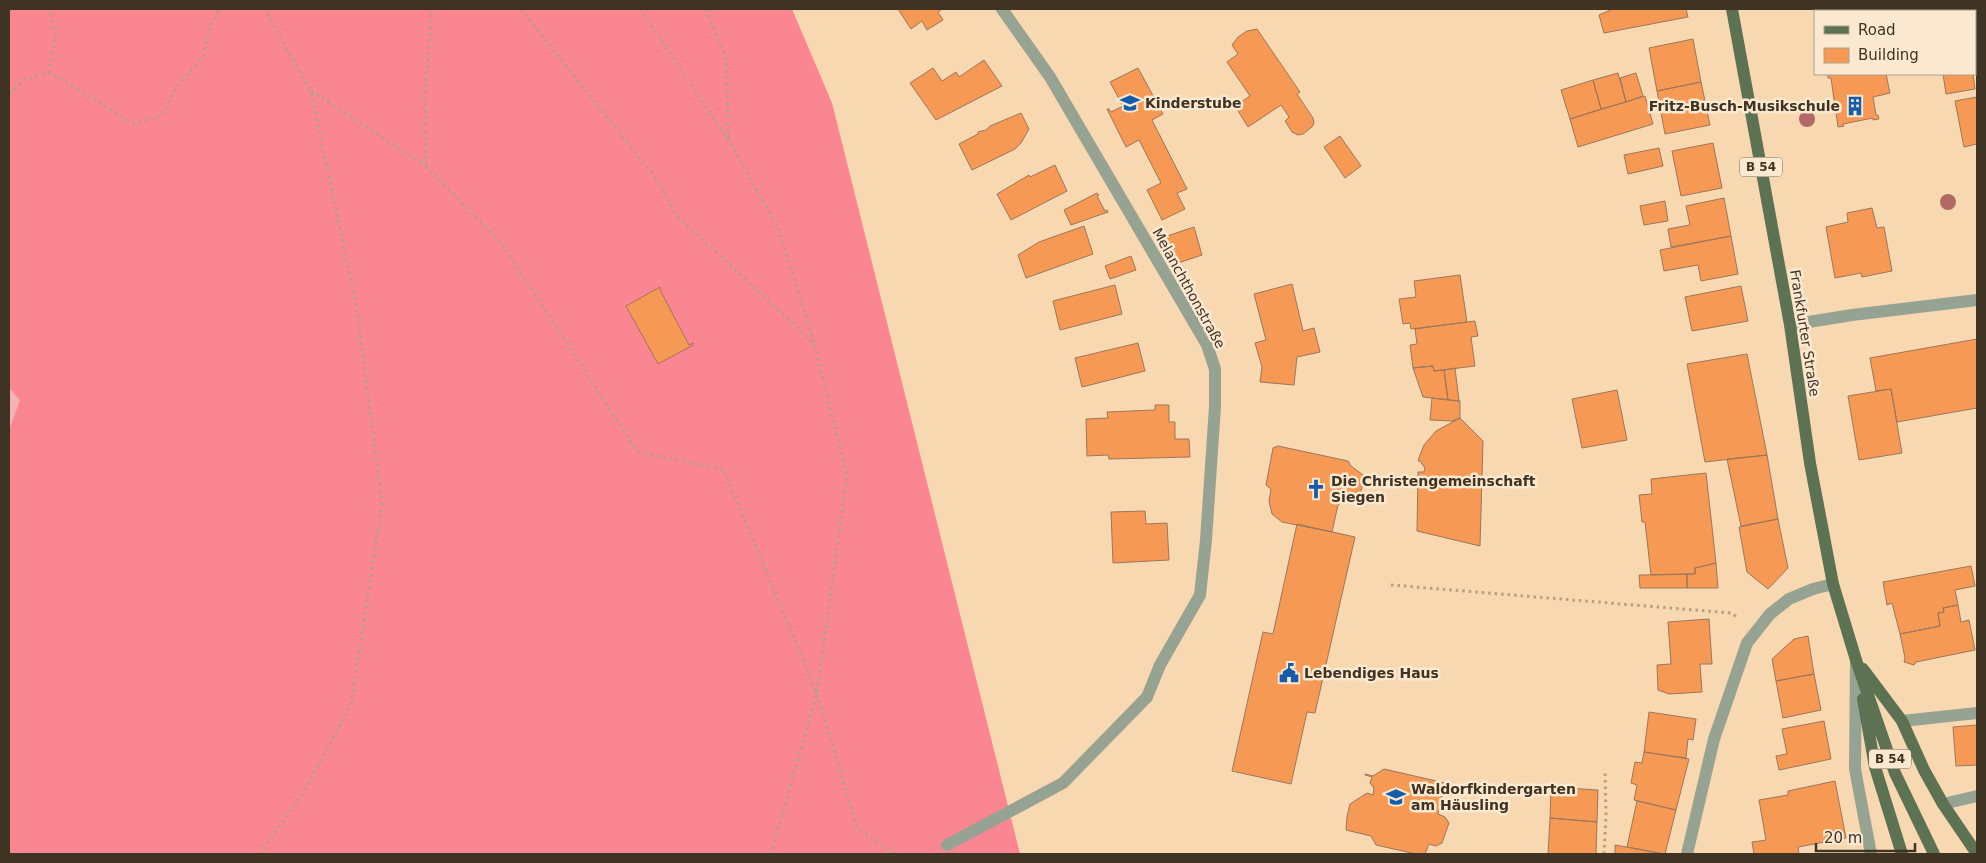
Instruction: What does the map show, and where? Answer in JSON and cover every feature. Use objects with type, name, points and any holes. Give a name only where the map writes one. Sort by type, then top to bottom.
[{"type":"main road","name":"Frankfurter Straße","points":[[1732,9],[1790,325],[1810,463],[1833,584],[1856,660],[1895,773],[1934,854]]},
{"type":"main road","name":"Frankfurter Straße","points":[[1856,660],[1875,767],[1902,854]]},
{"type":"main road","points":[[1856,660],[1902,721],[1924,770],[1943,804],[1977,854]]},
{"type":"street","name":"Melanchthonstraße","points":[[947,845],[1063,783],[1147,697],[1160,665],[1200,595],[1206,540],[1215,406],[1215,369],[1208,345],[1050,77],[1002,9]]},
{"type":"street","points":[[1790,325],[1852,314],[1977,300]]},
{"type":"street","points":[[1687,854],[1714,739],[1747,643],[1770,614],[1789,599],[1813,589],[1833,584]]},
{"type":"street","name":"Frankfurter Straße","points":[[1856,660],[1855,769],[1870,854]]},
{"type":"street","points":[[1902,721],[1977,713]]},
{"type":"street","points":[[1943,804],[1977,796]]},
{"type":"path","points":[[49,9],[56,36],[49,72]]},
{"type":"path","points":[[9,94],[24,80],[49,72],[134,124],[161,116],[176,88],[204,55],[210,26],[220,9]]},
{"type":"path","points":[[260,854],[304,793],[351,705],[382,504],[356,310],[311,91],[264,9]]},
{"type":"path","points":[[426,166],[425,90],[432,9]]},
{"type":"path","points":[[521,9],[658,181],[677,216],[814,343]]},
{"type":"path","points":[[640,9],[730,142],[778,230],[814,343],[847,476],[817,692],[771,854]]},
{"type":"path","points":[[706,9],[726,59],[730,142]]},
{"type":"path","points":[[311,91],[426,166],[504,245],[637,452],[724,470],[817,692],[857,828],[895,854]]},
{"type":"path","points":[[1391,585],[1731,614],[1758,628]]},
{"type":"path","points":[[1604,854],[1606,815],[1605,772]]},
{"type":"shaded area","points":[[9,9],[792,9],[832,103],[1020,854],[9,854],[9,430],[20,400],[9,388]]},
{"type":"shaded area","points":[[9,388],[21,399],[9,430]]},
{"type":"building","points":[[898,9],[942,9],[938,12],[943,20],[927,30],[922,21],[911,29]]},
{"type":"building","points":[[1613,9],[1686,9],[1688,17],[1604,33],[1599,15]]},
{"type":"building","points":[[1815,9],[1856,10],[1816,10]]},
{"type":"building","points":[[1977,9],[1977,31],[1976,10],[1948,10]]},
{"type":"building","points":[[1257,29],[1300,92],[1297,94],[1313,118],[1314,123],[1312,127],[1303,134],[1298,135],[1292,132],[1285,121],[1289,117],[1281,105],[1248,127],[1235,106],[1250,96],[1227,62],[1238,54],[1232,45],[1238,37],[1247,31]]},
{"type":"building","points":[[1693,39],[1701,82],[1657,91],[1649,48]]},
{"type":"building","points":[[984,60],[1002,86],[936,120],[910,83],[933,68],[942,81],[956,72],[959,77]]},
{"type":"building","points":[[1138,68],[1163,114],[1152,120],[1187,189],[1177,193],[1185,209],[1162,220],[1147,190],[1161,183],[1139,140],[1126,147],[1107,109],[1111,112],[1123,106],[1110,82]]},
{"type":"building","points":[[1618,73],[1626,102],[1601,109],[1593,80]]},
{"type":"building","points":[[1636,73],[1643,96],[1626,102],[1620,78]]},
{"type":"building","name":"Fritz-Busch-Musikschule","points":[[1828,75],[1886,75],[1890,93],[1873,97],[1876,115],[1878,115],[1879,119],[1873,120],[1873,118],[1843,124],[1844,126],[1838,127],[1831,78],[1828,78]]},
{"type":"building","points":[[1943,75],[1973,75],[1975,89],[1946,94]]},
{"type":"building","points":[[1593,80],[1601,109],[1570,119],[1561,90]]},
{"type":"building","points":[[1701,82],[1710,125],[1665,134],[1657,91]]},
{"type":"building","points":[[1645,96],[1653,124],[1578,147],[1570,119]]},
{"type":"building","points":[[1977,97],[1977,144],[1964,147],[1955,101]]},
{"type":"building","points":[[1021,113],[1029,129],[1021,143],[1015,149],[972,170],[959,144],[990,126]]},
{"type":"building","points":[[1340,136],[1361,166],[1345,178],[1324,147]]},
{"type":"building","points":[[1713,143],[1722,188],[1681,196],[1672,151]]},
{"type":"building","points":[[1659,148],[1663,166],[1628,174],[1624,155]]},
{"type":"building","points":[[1055,165],[1067,191],[1011,220],[997,194],[1029,175],[1030,177]]},
{"type":"building","points":[[1097,193],[1105,211],[1107,210],[1108,212],[1071,225],[1064,210]]},
{"type":"building","points":[[1724,198],[1731,236],[1671,247],[1668,229],[1690,225],[1686,206]]},
{"type":"building","points":[[1665,201],[1668,221],[1644,225],[1640,206]]},
{"type":"building","points":[[1872,208],[1877,228],[1884,227],[1892,271],[1862,277],[1861,273],[1835,278],[1826,227],[1848,222],[1847,213]]},
{"type":"building","points":[[1084,226],[1093,254],[1026,278],[1018,255],[1039,242]]},
{"type":"building","points":[[1194,227],[1202,255],[1178,263],[1161,238]]},
{"type":"building","points":[[1731,236],[1738,274],[1701,281],[1698,265],[1664,271],[1660,250]]},
{"type":"building","points":[[1131,256],[1136,270],[1110,279],[1105,266]]},
{"type":"building","points":[[1460,275],[1467,322],[1411,329],[1410,323],[1403,324],[1399,299],[1416,297],[1414,281]]},
{"type":"building","points":[[1292,284],[1303,331],[1314,328],[1320,352],[1297,357],[1294,385],[1260,382],[1262,367],[1255,343],[1266,340],[1254,294]]},
{"type":"building","points":[[1115,285],[1122,314],[1060,330],[1053,301]]},
{"type":"building","points":[[1741,286],[1748,321],[1692,331],[1685,297]]},
{"type":"building","points":[[660,287],[689,345],[693,343],[693,345],[658,364],[626,306]]},
{"type":"building","points":[[1475,321],[1478,336],[1471,337],[1475,366],[1434,371],[1433,366],[1413,368],[1410,345],[1417,344],[1415,329]]},
{"type":"building","points":[[1977,339],[1977,408],[1897,422],[1891,389],[1876,391],[1870,358]]},
{"type":"building","points":[[1138,343],[1145,371],[1082,387],[1075,358]]},
{"type":"building","points":[[1747,354],[1767,455],[1705,462],[1687,364]]},
{"type":"building","points":[[1433,366],[1434,371],[1444,370],[1448,400],[1423,397],[1413,368]]},
{"type":"building","points":[[1455,368],[1459,401],[1448,400],[1444,370]]},
{"type":"building","points":[[1891,389],[1902,453],[1859,460],[1848,396]]},
{"type":"building","points":[[1617,390],[1627,440],[1582,448],[1572,399]]},
{"type":"building","points":[[1432,398],[1460,401],[1460,418],[1452,421],[1430,420]]},
{"type":"building","points":[[1155,405],[1169,405],[1169,422],[1175,422],[1175,439],[1189,439],[1190,457],[1109,459],[1108,455],[1087,456],[1086,419],[1108,418],[1107,412],[1155,410]]},
{"type":"building","points":[[1460,418],[1483,441],[1480,546],[1417,531],[1418,472],[1424,472],[1425,468],[1418,461],[1420,455],[1424,445],[1436,431]]},
{"type":"building","name":"Die Christengemeinschaft Siegen","points":[[1278,446],[1348,461],[1351,466],[1363,475],[1364,480],[1357,499],[1338,505],[1332,532],[1282,522],[1272,514],[1269,501],[1271,489],[1266,485],[1273,448]]},
{"type":"building","points":[[1767,455],[1778,519],[1741,526],[1727,459]]},
{"type":"building","points":[[1706,473],[1716,563],[1695,568],[1695,574],[1651,575],[1645,522],[1642,522],[1639,495],[1652,494],[1651,479]]},
{"type":"building","points":[[1145,511],[1146,524],[1167,523],[1169,560],[1113,563],[1111,512]]},
{"type":"building","points":[[1778,519],[1788,568],[1768,589],[1747,572],[1739,527]]},
{"type":"building","name":"Lebendiges Haus","points":[[1297,524],[1355,537],[1315,713],[1307,712],[1291,784],[1232,771],[1263,632],[1273,634]]},
{"type":"building","points":[[1716,563],[1718,588],[1687,588],[1687,574],[1695,574],[1695,568]]},
{"type":"building","points":[[1971,566],[1975,586],[1955,590],[1958,605],[1943,608],[1944,612],[1938,613],[1940,626],[1900,634],[1892,603],[1887,605],[1883,582]]},
{"type":"building","points":[[1687,574],[1687,588],[1640,588],[1639,575]]},
{"type":"building","points":[[1958,605],[1961,622],[1969,620],[1975,650],[1916,662],[1914,665],[1904,662],[1905,658],[1900,634],[1940,626],[1938,613],[1944,612],[1943,608]]},
{"type":"building","points":[[1709,619],[1712,664],[1700,664],[1702,692],[1669,694],[1658,690],[1657,665],[1671,664],[1668,622]]},
{"type":"building","points":[[1808,636],[1814,674],[1776,681],[1772,659],[1794,639]]},
{"type":"building","points":[[1814,674],[1821,710],[1783,718],[1776,681]]},
{"type":"building","points":[[1649,712],[1696,719],[1693,740],[1688,739],[1686,758],[1644,752]]},
{"type":"building","points":[[1824,721],[1831,759],[1779,770],[1776,756],[1787,754],[1782,729]]},
{"type":"building","points":[[1977,725],[1977,765],[1956,766],[1953,727]]},
{"type":"building","points":[[1644,752],[1689,759],[1676,810],[1634,800],[1637,785],[1631,783],[1635,762],[1642,763]]},
{"type":"building","points":[[1384,769],[1445,783],[1438,814],[1445,817],[1449,823],[1442,843],[1436,846],[1429,844],[1425,854],[1416,854],[1376,845],[1371,836],[1346,830],[1350,804],[1367,793],[1373,795],[1374,788],[1370,783],[1372,777],[1365,774],[1373,776]]},
{"type":"building","points":[[1835,781],[1846,838],[1798,847],[1799,854],[1754,854],[1752,842],[1766,840],[1759,800],[1788,795],[1788,791]]},
{"type":"building","points":[[1551,787],[1598,790],[1597,822],[1550,818]]},
{"type":"building","points":[[1637,801],[1676,810],[1665,854],[1627,847]]},
{"type":"building","points":[[1550,818],[1597,822],[1596,854],[1548,854]]},
{"type":"building","points":[[1615,845],[1627,847],[1662,854],[1615,854]]},
{"type":"place","name":"Kinderstube","points":[[1130,103]]},
{"type":"place","name":"Fritz-Busch-Musikschule","points":[[1855,106]]},
{"type":"place","name":"Die Christengemeinschaft Siegen","points":[[1316,489]]},
{"type":"place","name":"Lebendiges Haus","points":[[1289,673]]},
{"type":"place","name":"Waldorfkindergarten am Häusling","points":[[1396,797]]}]
